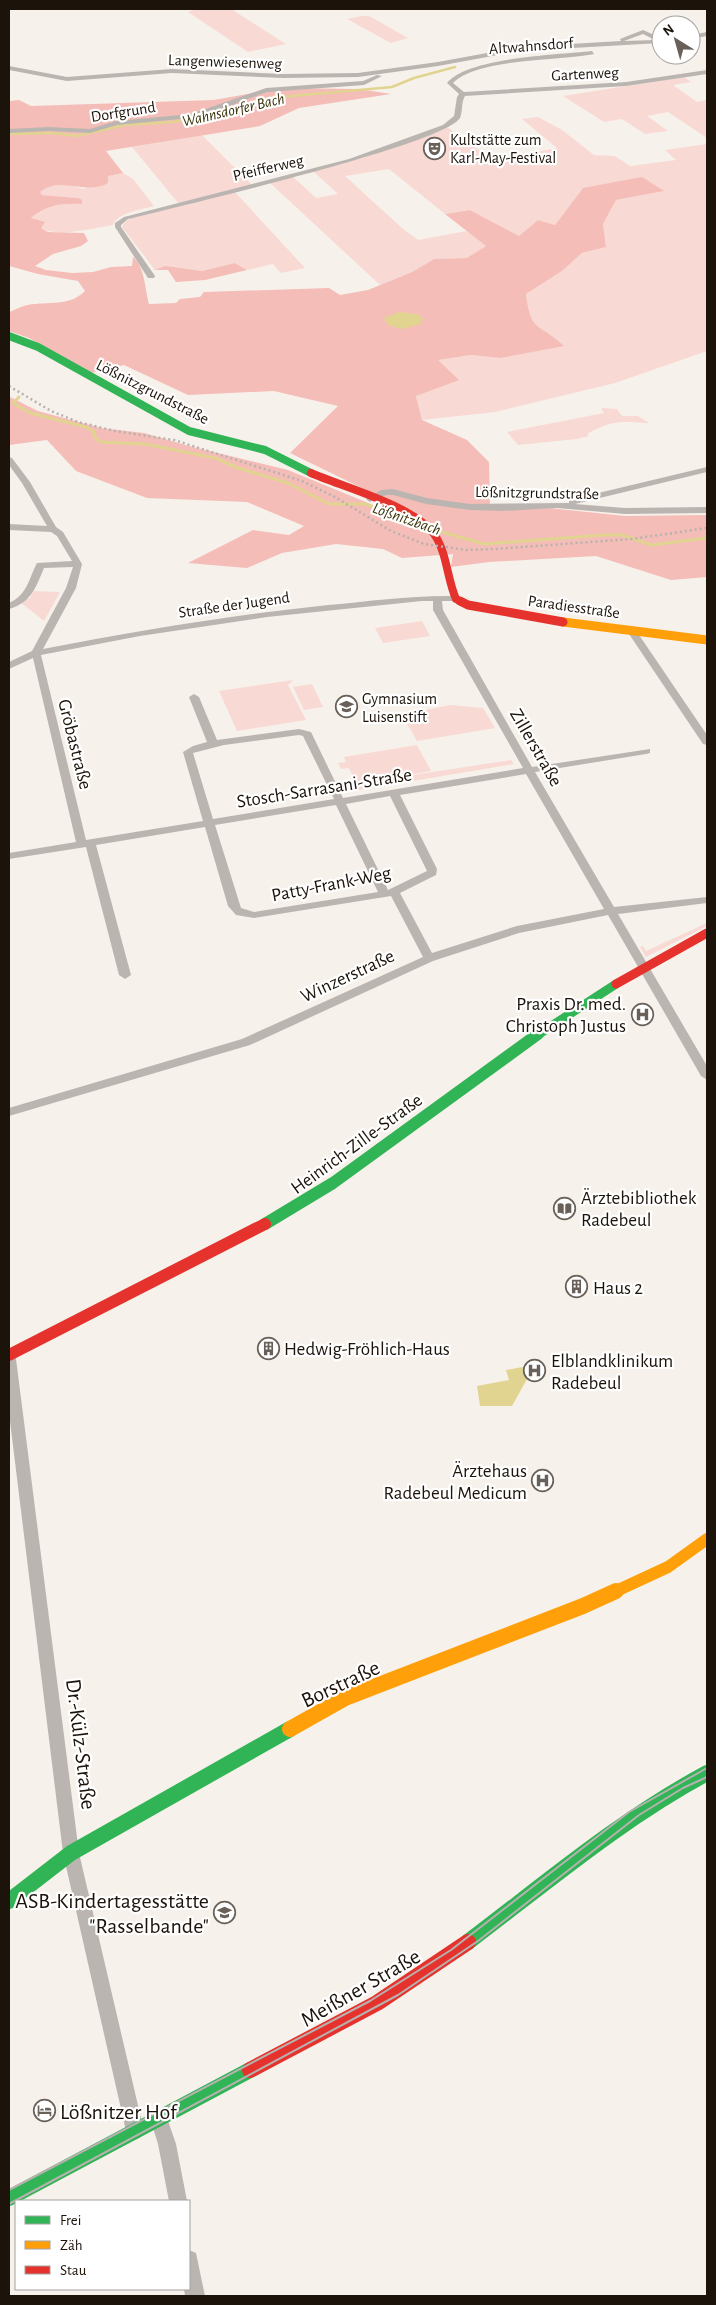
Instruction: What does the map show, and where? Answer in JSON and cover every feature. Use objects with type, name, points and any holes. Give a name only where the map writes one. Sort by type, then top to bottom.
[{"type":"street","name":"Altwahnsdorf","points":[[628,45],[621,41],[642,32],[651,36]]},
{"type":"street","name":"Altwahnsdorf","points":[[475,57],[486,65],[591,53],[651,42]]},
{"type":"street","name":"Altwahnsdorf","points":[[382,72],[519,49],[628,45]]},
{"type":"street","name":"Altwahnsdorf","points":[[583,46],[591,53]]},
{"type":"street","points":[[464,94],[450,83],[452,80],[466,71],[486,65]]},
{"type":"street","name":"Langenwiesenweg","points":[[9,68],[67,79],[86,80],[172,71],[283,76],[358,75],[382,72]]},
{"type":"street","name":"Dorfgrund","points":[[9,131],[49,129],[90,131],[116,123],[191,116],[222,107],[266,90],[364,83],[378,78],[382,72]]},
{"type":"street","name":"Gartenweg","points":[[464,94],[626,84],[707,72]]},
{"type":"street","name":"Pfeifferweg","points":[[151,276],[118,227],[117,224],[126,218],[351,160],[418,137],[445,126],[457,118],[460,97],[464,94]]},
{"type":"street","name":"Lößnitzgrundstraße","points":[[9,336],[38,347],[189,431],[265,450],[370,499],[408,513],[423,522],[436,542],[456,599]]},
{"type":"street","points":[[10,464],[26,482],[53,529],[60,534],[78,564],[71,588],[36,652]]},
{"type":"street","points":[[557,505],[620,492],[707,470]]},
{"type":"street","name":"Lößnitzgrundstraße","points":[[370,499],[384,492],[393,492],[426,501],[502,508],[557,505],[625,511],[707,510]]},
{"type":"street","points":[[9,527],[53,529]]},
{"type":"street","points":[[9,606],[24,600],[40,565],[78,564]]},
{"type":"street","name":"Paradiesstraße","points":[[437,598],[456,599],[468,605],[492,611],[707,640]]},
{"type":"street","name":"Straße der Jugend","points":[[9,666],[36,652],[140,633],[267,614],[437,598]]},
{"type":"street","name":"Zillerstraße","points":[[437,598],[438,610],[644,968]]},
{"type":"street","points":[[632,631],[707,742]]},
{"type":"street","name":"Gröbastraße","points":[[36,652],[86,843],[124,975]]},
{"type":"street","points":[[194,697],[213,744],[299,732],[307,734],[340,802],[389,893],[428,958]]},
{"type":"street","name":"Patty-Frank-Weg","points":[[213,744],[194,748],[188,752],[234,906],[236,910],[243,914],[254,915],[389,893],[427,877],[432,873],[432,869],[394,793]]},
{"type":"street","name":"Stosch-Sarrasani-Straße","points":[[9,856],[646,751]]},
{"type":"street","name":"Winzerstraße","points":[[9,1112],[246,1042],[428,958],[517,930],[611,911],[707,900]]},
{"type":"street","name":"Heinrich-Zille-Straße","points":[[9,1355],[298,1207],[324,1191],[449,1098],[574,1009],[707,933]]},
{"type":"street","points":[[644,968],[677,1021],[707,1076]]},
{"type":"street","name":"Dr.-Külz-Straße","points":[[9,1359],[71,1853],[135,2131]]},
{"type":"street","name":"Borstraße","points":[[9,1900],[71,1853],[345,1698],[584,1606],[668,1567],[707,1539]]},
{"type":"street","name":"Meißner Straße","points":[[9,2198],[377,2003],[415,1980],[452,1955],[633,1814],[707,1773]]},
{"type":"street","points":[[159,2118],[168,2144],[178,2200]]},
{"type":"street","points":[[190,2266],[195,2296]]},
{"type":"shaded area","points":[[196,9],[231,9],[286,44],[248,52],[188,12]]},
{"type":"shaded area","points":[[369,16],[408,38],[391,43],[347,19]]},
{"type":"shaded area","points":[[684,77],[691,82],[673,85],[697,102],[707,100],[707,138],[668,112],[647,116],[668,131],[645,134],[622,119],[604,122],[563,96]]},
{"type":"shaded area","points":[[281,88],[359,89],[391,94],[299,108],[260,126],[106,151],[123,173],[108,176],[108,183],[91,188],[56,185],[40,192],[42,195],[78,198],[82,200],[82,204],[55,205],[31,218],[45,222],[41,228],[48,232],[84,233],[88,241],[81,246],[53,254],[35,266],[46,270],[72,273],[93,272],[111,267],[132,266],[133,257],[140,267],[149,304],[176,303],[180,299],[200,297],[204,292],[329,288],[340,295],[368,290],[412,272],[434,259],[467,258],[486,246],[445,214],[470,210],[519,236],[538,220],[555,225],[583,188],[642,177],[664,191],[616,200],[603,224],[606,247],[582,253],[562,271],[526,294],[528,307],[534,322],[564,346],[500,358],[471,355],[438,360],[459,380],[416,396],[422,420],[467,440],[489,462],[490,510],[549,508],[625,516],[707,515],[707,577],[671,580],[596,556],[489,562],[451,567],[453,554],[402,558],[383,549],[336,544],[282,553],[247,568],[188,563],[253,530],[289,535],[304,526],[247,502],[147,498],[76,471],[47,440],[9,445],[9,389],[10,397],[38,411],[101,428],[144,433],[288,470],[407,519],[364,489],[290,453],[338,406],[274,391],[188,395],[124,365],[91,373],[29,338],[9,331],[9,312],[28,305],[65,301],[79,296],[85,291],[78,281],[38,274],[9,266],[9,101],[19,100],[31,106],[214,100]]},
{"type":"shaded area","points":[[538,117],[562,130],[594,155],[615,156],[630,166],[676,160],[665,150],[707,144],[707,351],[615,383],[495,412],[422,420],[416,395],[437,360],[471,355],[500,358],[556,339],[534,322],[529,311],[526,294],[562,271],[582,253],[606,247],[603,224],[616,200],[663,191],[583,188],[555,225],[538,220],[519,236],[470,210],[445,214],[389,169],[345,176],[403,229],[418,240],[467,231],[486,246],[468,258],[434,259],[412,272],[380,285],[269,182],[292,176],[316,198],[338,194],[313,171],[372,155],[447,127],[493,160],[557,148],[522,119]]},
{"type":"shaded area","points":[[202,135],[253,186],[234,191],[305,268],[281,273],[273,264],[247,270],[235,263],[202,271],[165,267],[155,270],[122,227],[131,218],[156,209],[179,204],[132,147]]},
{"type":"shaded area","points":[[123,173],[133,179],[154,206],[125,214],[113,225],[66,232],[48,231],[41,228],[44,222],[31,218],[53,205],[78,198],[42,195],[39,192],[50,186],[61,184],[84,189],[107,176]]},
{"type":"shaded area","points":[[235,263],[247,270],[205,280],[176,282],[168,270],[155,270],[165,266],[202,271]]},
{"type":"shaded area","points":[[399,312],[417,314],[423,318],[421,324],[402,329],[388,325],[384,318]]},
{"type":"shaded area","points":[[601,408],[617,409],[622,416],[638,416],[649,423],[617,422],[587,434],[589,436],[577,439],[518,445],[507,432],[604,413]]},
{"type":"shaded area","points":[[33,591],[60,592],[44,621],[20,602],[30,598]]},
{"type":"shaded area","points":[[422,621],[430,636],[383,643],[375,628]]},
{"type":"shaded area","points":[[293,680],[288,685],[306,720],[237,731],[219,691]]},
{"type":"shaded area","points":[[312,684],[323,707],[304,710],[293,687]]},
{"type":"shaded area","points":[[450,705],[483,708],[495,728],[417,741],[402,715]]},
{"type":"shaded area","points":[[417,745],[431,771],[374,781],[511,760],[514,764],[352,791],[349,785],[357,784],[349,768],[341,769],[338,763],[346,762],[344,757]]},
{"type":"shaded area","points":[[707,923],[707,926],[646,957],[640,947],[643,946],[646,951]]},
{"type":"shaded area","points":[[528,1366],[531,1372],[512,1406],[480,1406],[477,1386],[509,1380],[506,1370]]},
{"type":"waterway","name":"Wahnsdorfer Bach","points":[[9,134],[54,133],[76,136],[125,125],[173,122],[230,111],[270,98],[392,87],[414,78],[455,67]]},
{"type":"waterway","name":"Lößnitzbach","points":[[19,397],[13,403],[30,413],[86,427],[94,432],[94,436],[100,442],[145,444],[215,458],[238,468],[288,483],[329,504],[365,504],[416,523]]},
{"type":"waterway","name":"Lößnitzbach","points":[[435,530],[484,544],[603,535],[622,535],[651,545],[707,538]]},
{"type":"tram line","points":[[9,2190],[370,2001],[451,1950],[629,1812],[707,1768]]},
{"type":"tram line","points":[[16,2200],[398,1995],[478,1941],[639,1815],[683,1788],[707,1777]]},
{"type":"tram line","points":[[9,2204],[15,2201]]},
{"type":"railway","points":[[9,386],[51,411],[78,422],[115,431],[174,440],[302,481],[335,497],[391,531],[424,544],[467,550],[494,549],[632,539],[707,528]]},
{"type":"traffic: fast","points":[[9,336],[38,347],[189,431],[265,450],[311,473]]},
{"type":"traffic: fast","points":[[265,1224],[333,1183],[505,1057],[616,984]]},
{"type":"traffic: fast","points":[[9,1901],[71,1853],[290,1729]]},
{"type":"traffic: fast","points":[[468,1942],[584,1852],[644,1810],[707,1773]]},
{"type":"traffic: fast","points":[[9,2198],[250,2070]]},
{"type":"traffic: slow","points":[[563,622],[707,640]]},
{"type":"traffic: slow","points":[[290,1729],[345,1698],[583,1606],[668,1567],[707,1539]]},
{"type":"traffic: jam","points":[[311,473],[396,507],[426,525],[438,541],[456,599],[468,605],[563,622]]},
{"type":"traffic: jam","points":[[616,984],[707,933]]},
{"type":"traffic: jam","points":[[9,1355],[265,1224]]},
{"type":"traffic: jam","points":[[250,2070],[377,2003],[468,1942]]},
{"type":"place","name":"Kultstätte zum Karl-May-Festival","points":[[434,148]]},
{"type":"place","name":"Gymnasium Luisenstift","points":[[346,707]]},
{"type":"place","name":"Praxis Dr. med. Christoph Justus","points":[[642,1014]]},
{"type":"place","name":"Ärztebibliothek Radebeul","points":[[565,1208]]},
{"type":"place","name":"Haus 2","points":[[577,1287]]},
{"type":"place","name":"Hedwig-Fröhlich-Haus","points":[[268,1348]]},
{"type":"place","name":"Elblandklinikum Radebeul","points":[[535,1371]]},
{"type":"place","name":"Ärztehaus Radebeul Medicum","points":[[543,1481]]},
{"type":"place","name":"ASB-Kindertagesstätte \"Rasselbande\"","points":[[225,1913]]},
{"type":"place","name":"Lößnitzer Hof","points":[[44,2111]]}]
